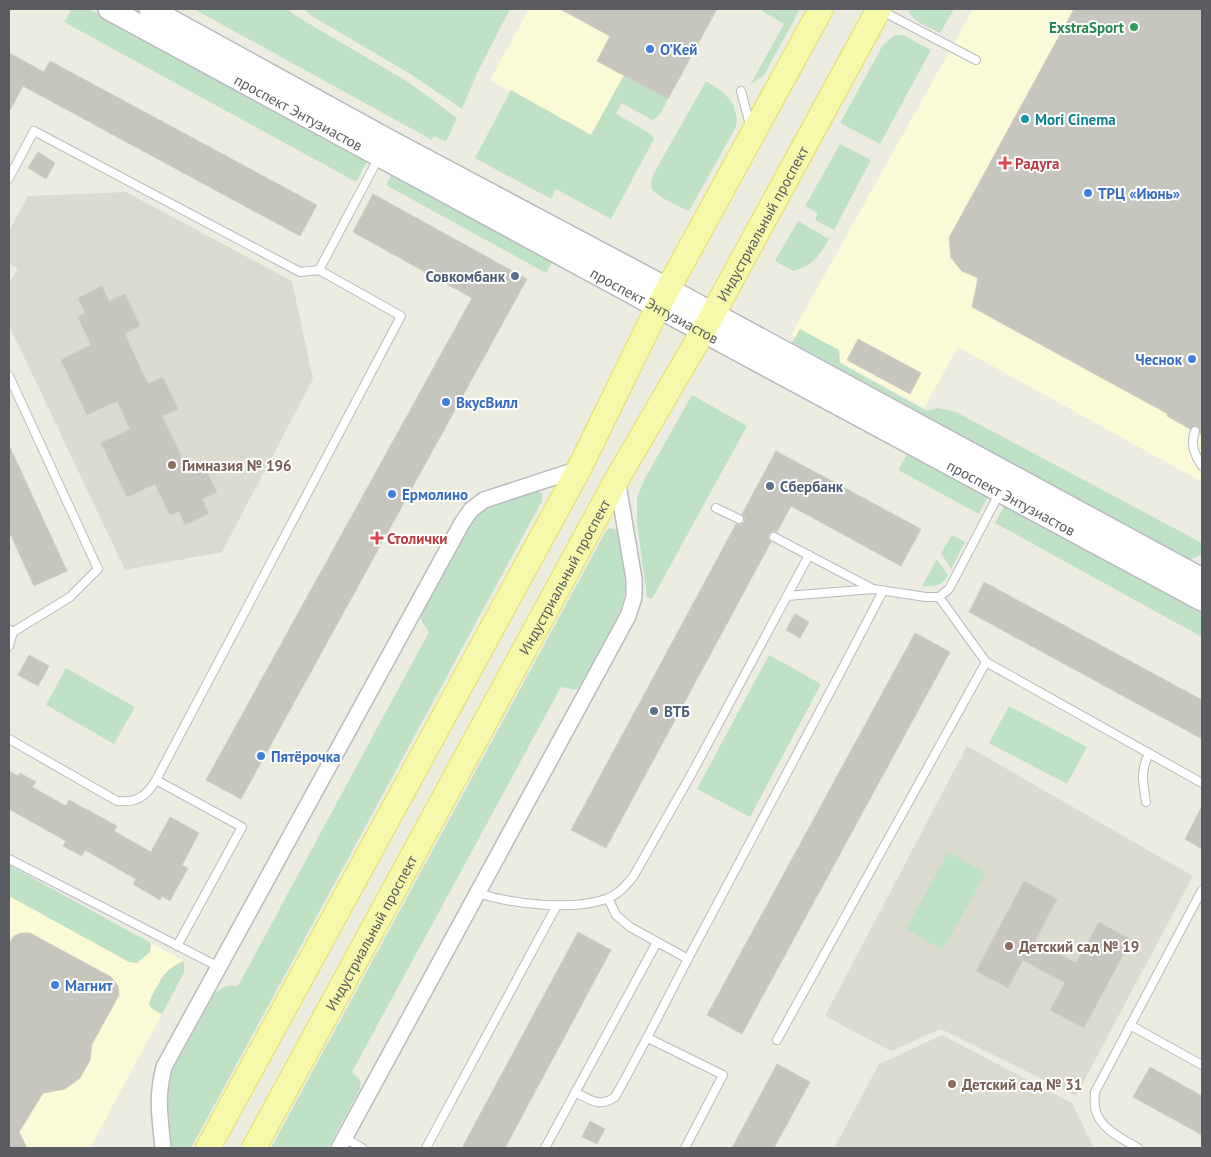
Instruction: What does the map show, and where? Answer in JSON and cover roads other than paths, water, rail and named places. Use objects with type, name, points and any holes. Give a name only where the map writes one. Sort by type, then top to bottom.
[{"type":"main road","points":[[208,1148],[578,469],[663,298],[821,9]]},
{"type":"main road","name":"Индустриальный проспект","points":[[254,1148],[617,479],[708,322],[879,9]]},
{"type":"street","name":"проспект Энтузиастов","points":[[109,9],[152,14],[384,148],[1200,586]]},
{"type":"street","points":[[163,1148],[158,1105],[159,1086],[164,1067],[462,523],[471,510],[484,500],[578,469]]},
{"type":"street","points":[[342,1143],[628,616],[634,597],[634,579],[617,479]]},
{"type":"lane","points":[[879,9],[976,60]]},
{"type":"lane","points":[[740,91],[753,134]]},
{"type":"lane","points":[[9,178],[34,131],[300,272],[320,270],[402,316],[151,789],[142,797],[129,802],[117,801],[9,739]]},
{"type":"lane","points":[[320,270],[384,148]]},
{"type":"lane","points":[[9,376],[98,569],[70,597],[11,630],[9,646]]},
{"type":"lane","points":[[1195,432],[1192,438],[1193,447],[1202,466]]},
{"type":"lane","points":[[774,537],[873,589],[926,597],[939,597],[948,589],[1005,483]]},
{"type":"lane","points":[[716,508],[739,519]]},
{"type":"lane","points":[[477,893],[497,899],[556,905],[586,904],[608,898],[621,890],[633,877],[692,773],[809,555]]},
{"type":"lane","points":[[787,596],[873,589]]},
{"type":"lane","points":[[574,1092],[596,1103],[607,1103],[616,1097],[882,591]]},
{"type":"lane","points":[[939,597],[986,662],[1202,783]]},
{"type":"lane","points":[[777,1040],[986,662]]},
{"type":"lane","points":[[1146,802],[1142,777],[1144,764],[1149,753]]},
{"type":"lane","points":[[156,780],[242,828],[177,946]]},
{"type":"lane","points":[[9,859],[219,967]]},
{"type":"lane","points":[[1138,1148],[1118,1137],[1103,1123],[1095,1108],[1096,1092],[1202,890]]},
{"type":"lane","points":[[608,898],[616,915],[630,927],[688,959]]},
{"type":"lane","points":[[426,1148],[556,905]]},
{"type":"lane","points":[[545,1148],[656,942]]},
{"type":"lane","points":[[1130,1025],[1202,1065]]},
{"type":"lane","points":[[648,1038],[723,1075],[685,1148]]},
{"type":"lane","points":[[342,1143],[362,1148]]},
{"type":"place","name":"ExstraSport","points":[[1134,27]]},
{"type":"place","name":"О’Кей","points":[[650,49]]},
{"type":"place","name":"Mori Cinema","points":[[1025,119]]},
{"type":"place","name":"Радуга","points":[[1005,163]]},
{"type":"place","name":"ТРЦ «Июнь»","points":[[1088,193]]},
{"type":"place","name":"Совкомбанк","points":[[515,276]]},
{"type":"place","name":"Чеснок","points":[[1192,359]]},
{"type":"place","name":"ВкусВилл","points":[[446,402]]},
{"type":"place","name":"Гимназия № 196","points":[[172,465]]},
{"type":"place","name":"Сбербанк","points":[[770,486]]},
{"type":"place","name":"Ермолино","points":[[392,494]]},
{"type":"place","name":"Столички","points":[[377,538]]},
{"type":"place","name":"ВТБ","points":[[654,711]]},
{"type":"place","name":"Пятёрочка","points":[[261,756]]},
{"type":"place","name":"Детский сад № 19","points":[[1009,946]]},
{"type":"place","name":"Магнит","points":[[55,985]]},
{"type":"place","name":"Детский сад № 31","points":[[952,1084]]}]
